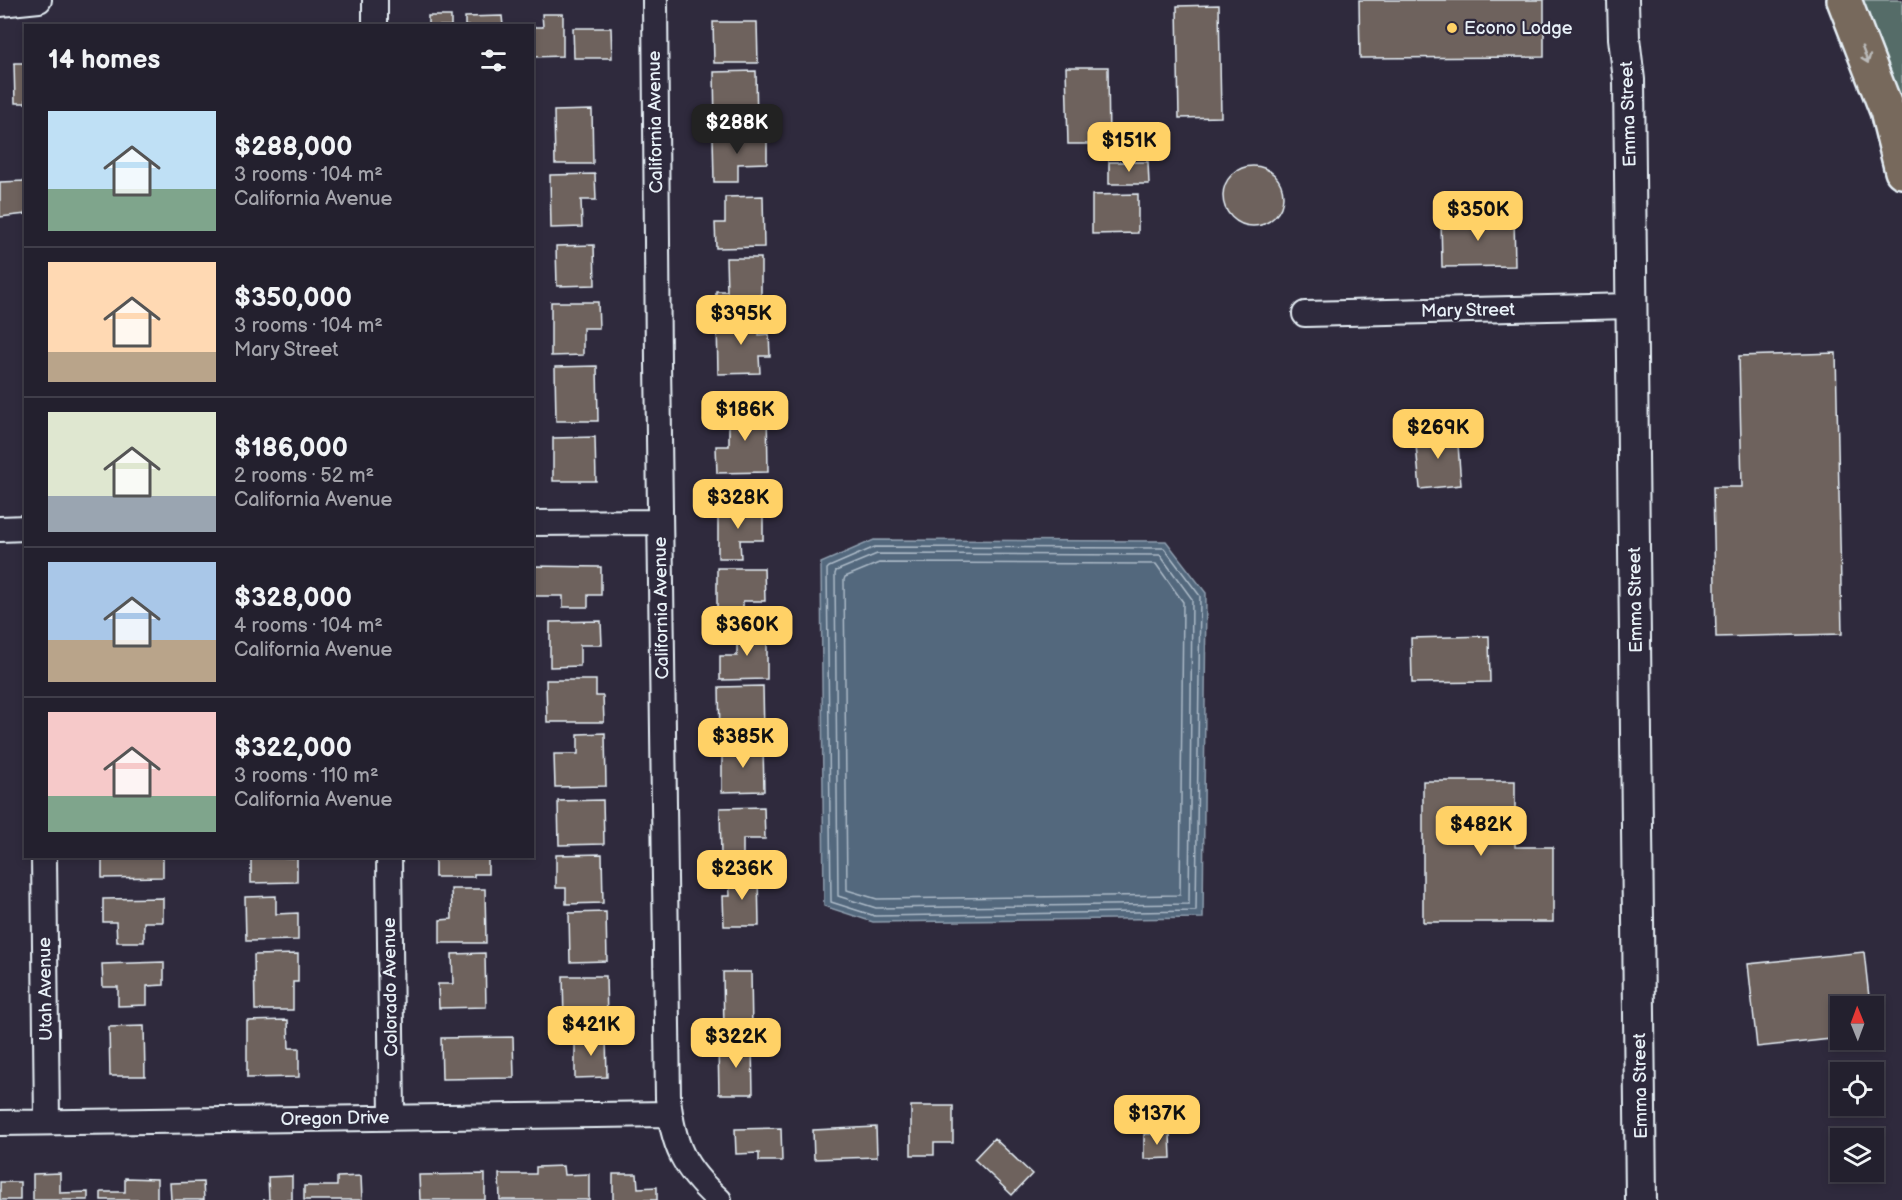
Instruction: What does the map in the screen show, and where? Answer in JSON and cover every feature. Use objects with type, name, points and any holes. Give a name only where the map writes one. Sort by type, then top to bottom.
[{"type":"highway","points":[[1844,0],[1887,111],[1902,171]]},
{"type":"street","points":[[0,4],[39,0]]},
{"type":"street","points":[[375,0],[375,24]]},
{"type":"street","name":"California Avenue","points":[[655,0],[668,1098],[672,1128],[682,1157],[700,1183],[719,1200]]},
{"type":"street","name":"Emma Street","points":[[1623,0],[1624,38],[1629,80],[1641,1200]]},
{"type":"street","name":"Mary Street","points":[[1305,314],[1631,306]]},
{"type":"street","points":[[534,523],[660,522]]},
{"type":"street","points":[[0,529],[24,528]]},
{"type":"street","name":"Utah Avenue","points":[[44,858],[47,1122]]},
{"type":"street","name":"Colorado Avenue","points":[[389,858],[392,1117]]},
{"type":"street","name":"Oregon Drive","points":[[0,1123],[670,1114]]},
{"type":"green space","points":[[1858,0],[1902,0],[1902,125]]},
{"type":"water","points":[[874,540],[1166,541],[1206,593],[1203,918],[873,922],[824,906],[821,563]]},
{"type":"building","name":"Econo Lodge","points":[[1359,0],[1544,0],[1544,57],[1360,58]]},
{"type":"building","points":[[1219,5],[1221,117],[1179,118],[1177,6]]},
{"type":"building","points":[[542,14],[563,14],[563,56],[534,57],[534,27],[543,27]]},
{"type":"building","points":[[428,16],[451,16],[451,24],[428,24]]},
{"type":"building","points":[[502,16],[503,24],[465,24],[465,17]]},
{"type":"building","points":[[713,22],[757,22],[758,63],[714,63]]},
{"type":"building","points":[[573,28],[611,28],[612,58],[574,58]]},
{"type":"building","points":[[14,63],[24,63],[24,103],[15,103]]},
{"type":"building","points":[[1066,67],[1108,67],[1109,144],[1068,144]]},
{"type":"building","points":[[756,71],[757,125],[715,125],[714,72]]},
{"type":"building","points":[[592,110],[593,164],[555,164],[554,111]]},
{"type":"building","points":[[767,136],[767,163],[738,164],[738,182],[714,182],[713,137]]},
{"type":"building","points":[[1109,162],[1148,162],[1149,184],[1109,184]]},
{"type":"building","points":[[1247,166],[1259,166],[1270,171],[1278,179],[1283,196],[1281,208],[1270,221],[1259,226],[1247,226],[1236,221],[1228,213],[1223,202],[1223,190],[1228,179],[1236,171]]},
{"type":"building","points":[[595,174],[596,200],[581,200],[582,227],[551,228],[550,175]]},
{"type":"building","points":[[24,181],[24,214],[0,217],[0,182]]},
{"type":"building","points":[[1138,194],[1138,233],[1092,234],[1092,195]]},
{"type":"building","points":[[763,196],[764,247],[716,248],[715,223],[725,223],[725,197]]},
{"type":"building","points":[[1514,217],[1515,266],[1442,267],[1441,218]]},
{"type":"building","points":[[594,245],[595,285],[557,286],[556,246]]},
{"type":"building","points":[[726,258],[761,258],[761,310],[716,311],[716,291],[727,291]]},
{"type":"building","points":[[551,302],[598,302],[599,328],[583,328],[583,355],[551,356]]},
{"type":"building","points":[[759,319],[759,335],[769,334],[770,356],[759,356],[760,373],[718,374],[717,320]]},
{"type":"building","points":[[1836,353],[1842,634],[1716,637],[1713,487],[1742,487],[1739,356]]},
{"type":"building","points":[[597,366],[598,421],[556,421],[555,367]]},
{"type":"building","points":[[767,407],[768,472],[717,473],[716,446],[729,446],[729,408]]},
{"type":"building","points":[[1457,431],[1461,485],[1420,489],[1415,434]]},
{"type":"building","points":[[595,437],[596,481],[553,481],[553,438]]},
{"type":"building","points":[[718,508],[763,508],[763,540],[740,540],[741,558],[718,558]]},
{"type":"building","points":[[534,566],[601,567],[601,595],[588,595],[588,607],[563,607],[563,596],[534,596]]},
{"type":"building","points":[[717,568],[764,568],[765,601],[743,601],[743,618],[717,618]]},
{"type":"building","points":[[601,621],[602,645],[580,645],[580,666],[550,667],[550,622]]},
{"type":"building","points":[[737,628],[767,628],[767,679],[720,680],[720,656],[737,656]]},
{"type":"building","points":[[1489,636],[1490,682],[1412,683],[1411,638]]},
{"type":"building","points":[[546,680],[596,680],[596,696],[603,696],[604,722],[547,722]]},
{"type":"building","points":[[763,686],[764,737],[720,737],[719,687]]},
{"type":"building","points":[[605,733],[606,786],[555,787],[554,754],[578,754],[578,734]]},
{"type":"building","points":[[763,746],[764,791],[722,792],[722,747]]},
{"type":"building","points":[[1423,781],[1515,781],[1515,847],[1553,847],[1553,922],[1423,922]]},
{"type":"building","points":[[603,800],[604,844],[559,845],[558,801]]},
{"type":"building","points":[[764,807],[765,839],[743,839],[743,856],[721,856],[720,808]]},
{"type":"building","points":[[602,854],[603,903],[566,904],[566,888],[556,888],[556,855]]},
{"type":"building","points":[[102,858],[163,858],[163,877],[102,878]]},
{"type":"building","points":[[251,858],[297,858],[297,882],[251,883]]},
{"type":"building","points":[[435,858],[488,858],[488,874],[474,874],[474,877],[435,877]]},
{"type":"building","points":[[758,873],[759,926],[724,926],[723,896],[730,896],[729,874]]},
{"type":"building","points":[[451,889],[485,889],[486,943],[440,943],[440,920],[452,919]]},
{"type":"building","points":[[276,896],[276,914],[298,913],[298,940],[246,941],[245,897]]},
{"type":"building","points":[[163,898],[163,922],[144,922],[144,942],[117,942],[116,922],[103,922],[103,899]]},
{"type":"building","points":[[606,912],[607,961],[570,962],[569,913]]},
{"type":"building","points":[[1864,952],[1869,996],[1830,996],[1830,1039],[1757,1047],[1748,964]]},
{"type":"building","points":[[485,953],[486,1007],[439,1008],[438,984],[453,984],[452,954]]},
{"type":"building","points":[[298,954],[298,982],[293,982],[293,1010],[255,1010],[254,955]]},
{"type":"building","points":[[164,962],[164,985],[147,986],[147,1005],[118,1006],[118,987],[103,987],[102,964]]},
{"type":"building","points":[[723,972],[751,972],[752,1032],[724,1033]]},
{"type":"building","points":[[563,976],[606,976],[607,1021],[564,1022]]},
{"type":"building","points":[[288,1020],[289,1048],[299,1048],[299,1077],[247,1078],[247,1021]]},
{"type":"building","points":[[144,1026],[145,1076],[110,1076],[109,1027]]},
{"type":"building","points":[[513,1037],[514,1078],[442,1079],[441,1038]]},
{"type":"building","points":[[575,1037],[606,1037],[607,1077],[575,1078]]},
{"type":"building","points":[[718,1044],[752,1044],[753,1094],[719,1094]]},
{"type":"building","points":[[911,1106],[953,1106],[953,1143],[934,1143],[934,1155],[911,1155]]},
{"type":"building","points":[[876,1127],[877,1157],[814,1159],[813,1130]]},
{"type":"building","points":[[781,1128],[782,1161],[759,1161],[759,1153],[736,1154],[735,1129]]},
{"type":"building","points":[[1144,1134],[1170,1134],[1171,1158],[1144,1159]]},
{"type":"building","points":[[994,1138],[1032,1174],[1012,1195],[974,1159]]},
{"type":"building","points":[[563,1166],[564,1175],[589,1174],[589,1200],[500,1200],[499,1174],[536,1174],[536,1167]]},
{"type":"building","points":[[60,1173],[60,1193],[88,1192],[88,1200],[33,1200],[33,1174]]},
{"type":"building","points":[[485,1174],[485,1200],[420,1200],[419,1175]]},
{"type":"building","points":[[613,1174],[637,1174],[638,1188],[657,1187],[657,1200],[613,1200]]},
{"type":"building","points":[[292,1176],[292,1200],[269,1200],[268,1177]]},
{"type":"building","points":[[361,1176],[362,1200],[304,1200],[304,1186],[337,1186],[337,1177]]},
{"type":"building","points":[[125,1178],[157,1179],[157,1200],[101,1200],[101,1192],[125,1192]]},
{"type":"building","points":[[0,1182],[20,1182],[20,1200],[0,1200]]},
{"type":"building","points":[[203,1182],[204,1200],[171,1200],[170,1183]]},
{"type":"place","name":"Econo Lodge","points":[[1452,28]]}]
